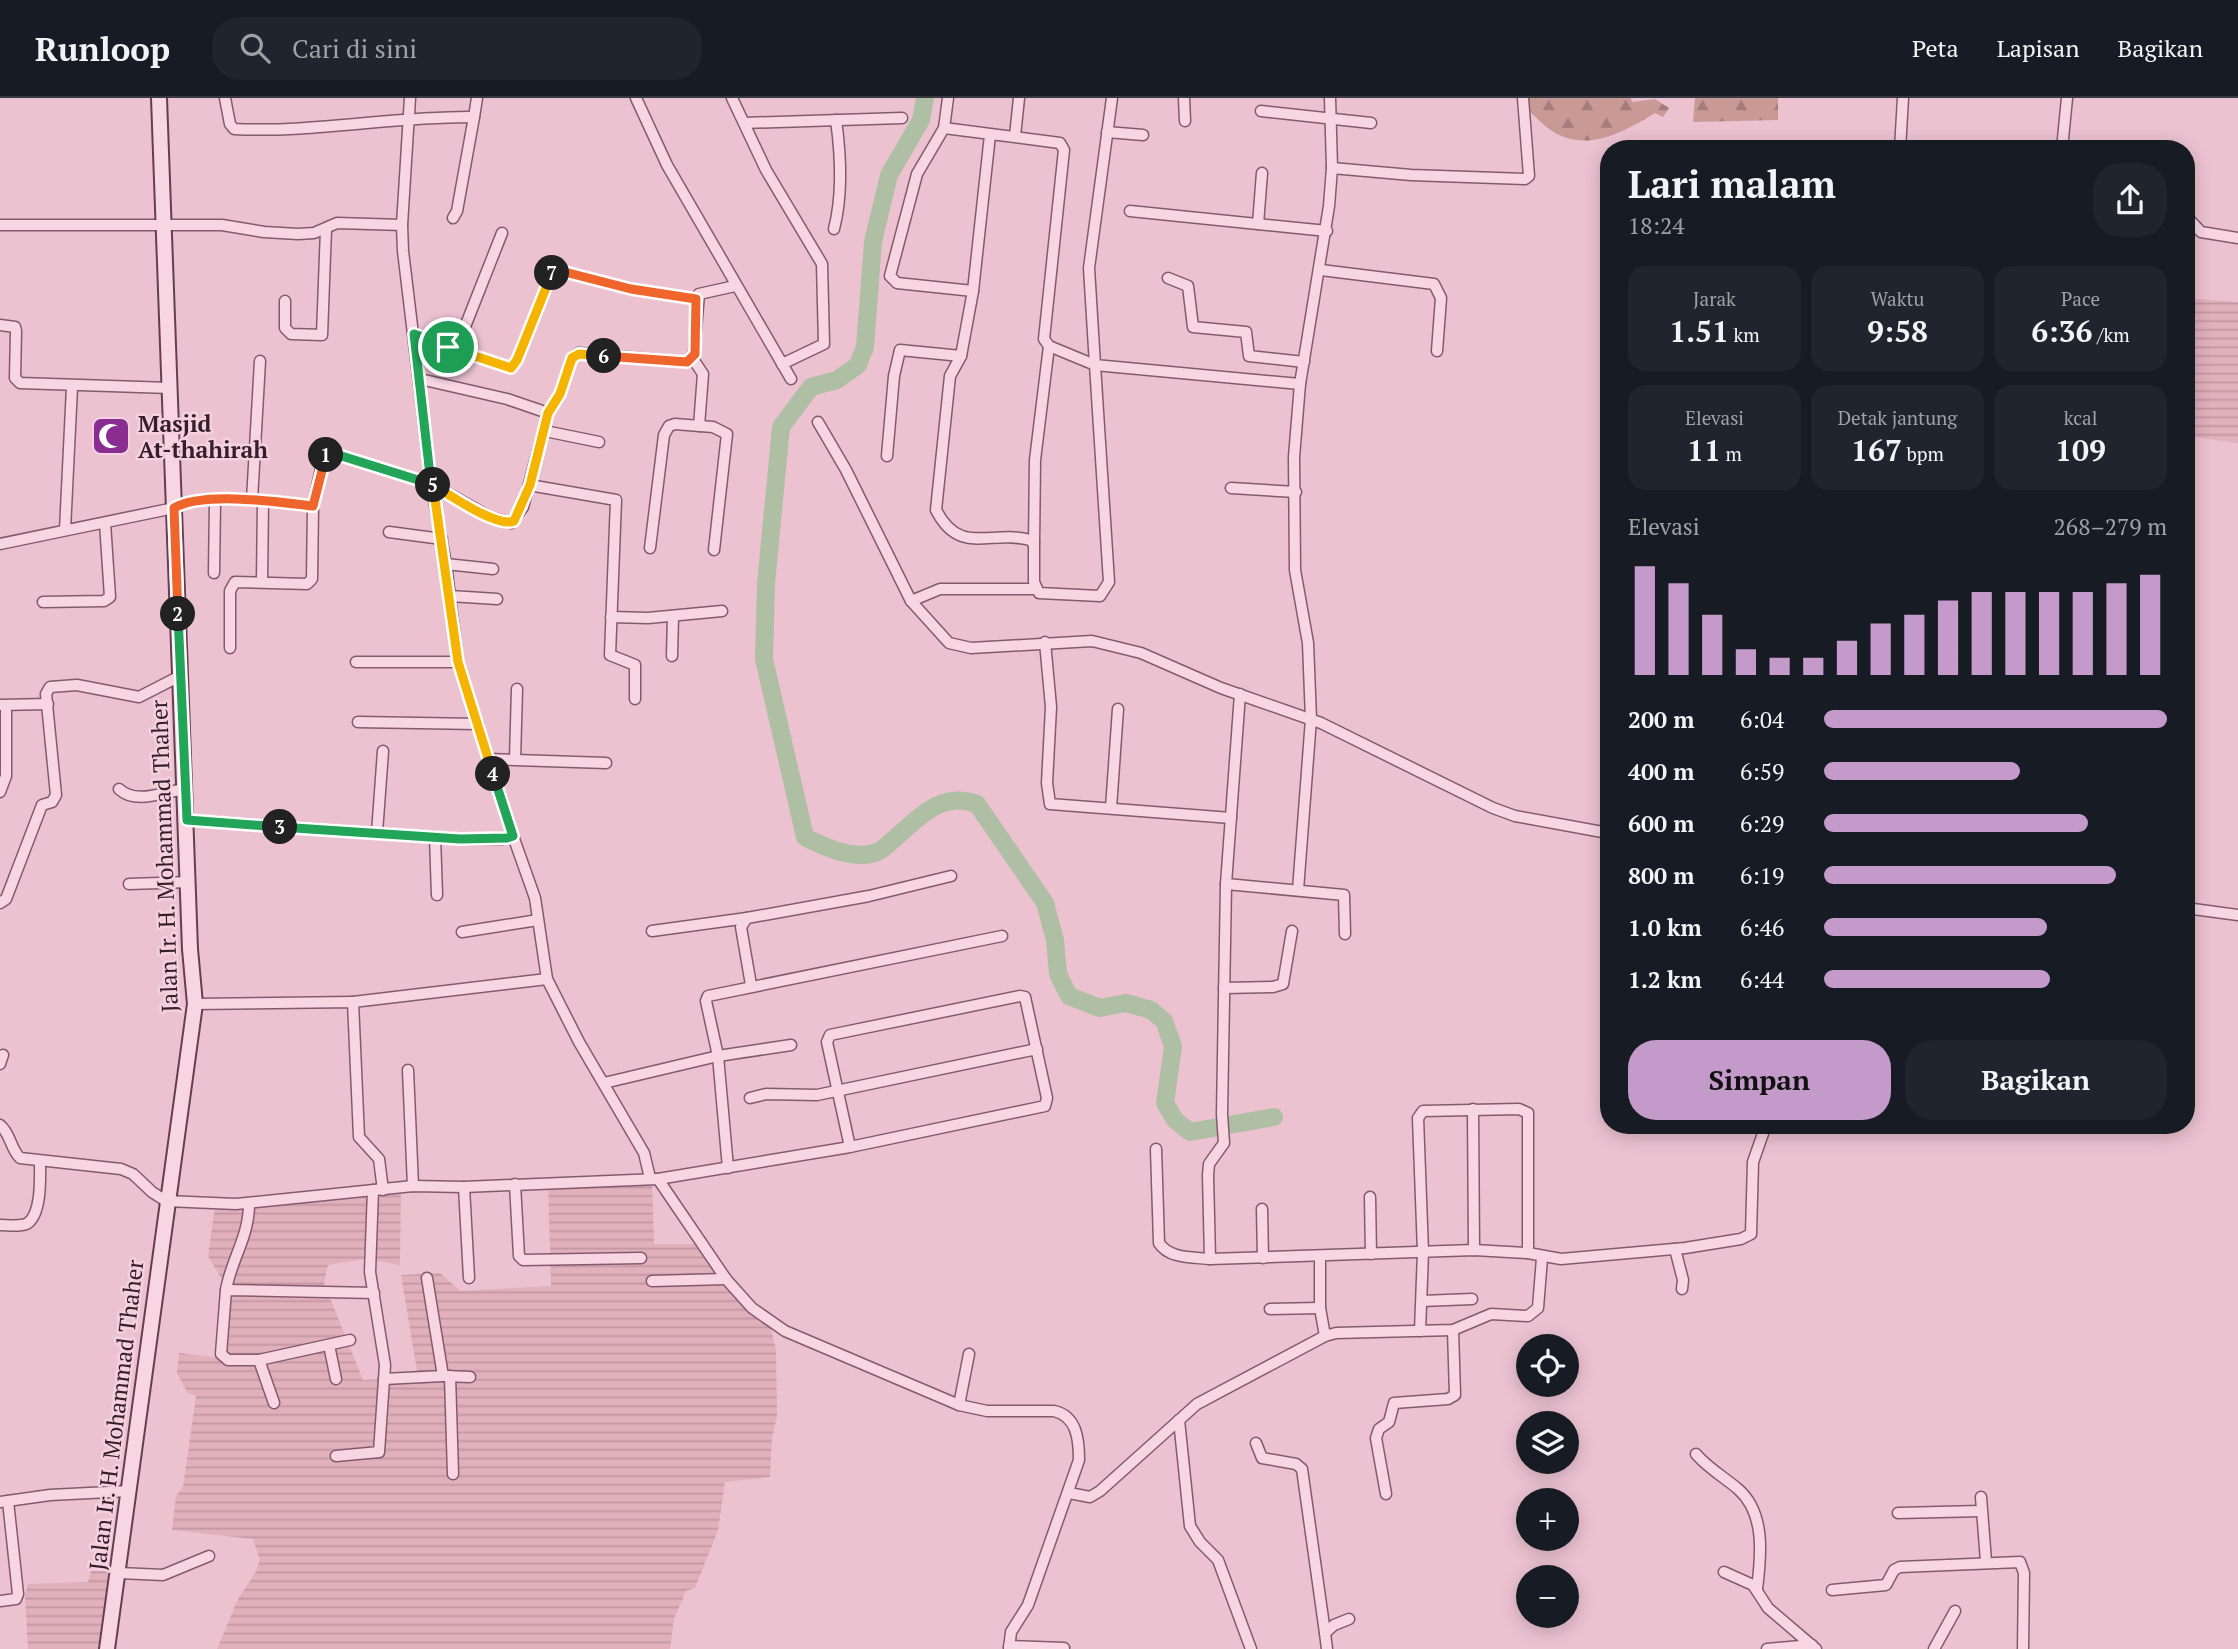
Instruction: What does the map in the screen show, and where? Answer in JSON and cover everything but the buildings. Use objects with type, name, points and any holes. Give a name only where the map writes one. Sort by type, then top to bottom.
[{"type":"main road","name":"Jalan Ir. H. Mohammad Thaher","points":[[107,1649],[166,1201],[195,1004],[159,98]]},
{"type":"street","points":[[225,98],[230,124],[234,129],[362,126],[385,120],[474,117]]},
{"type":"street","points":[[410,98],[402,225],[431,484],[446,564],[458,662],[535,898],[547,979],[645,1153],[654,1178],[726,1279],[752,1308],[785,1331],[959,1405],[987,1411],[1063,1413],[1071,1421],[1079,1439],[1079,1460],[1028,1605],[1011,1632],[1009,1647],[1064,1648]]},
{"type":"street","points":[[453,218],[457,211],[477,98]]},
{"type":"street","points":[[636,98],[667,165],[791,379]]},
{"type":"street","points":[[732,98],[766,170],[822,264],[824,344],[782,364]]},
{"type":"street","points":[[947,98],[944,128],[916,174],[890,276],[897,283],[973,291]]},
{"type":"street","points":[[1015,136],[1019,98]]},
{"type":"street","points":[[911,601],[940,589],[1035,589],[1044,594],[1100,596],[1108,586],[1089,268],[1112,98]]},
{"type":"street","points":[[1184,98],[1185,121]]},
{"type":"street","points":[[1298,890],[1311,719],[1308,643],[1295,570],[1294,457],[1300,384],[1327,231],[1332,168],[1328,117],[1330,98]]},
{"type":"street","points":[[1332,168],[1411,175],[1525,179],[1529,176],[1523,98]]},
{"type":"street","points":[[1901,140],[1903,98]]},
{"type":"street","points":[[2063,140],[2067,98]]},
{"type":"street","points":[[1261,111],[1371,123]]},
{"type":"street","points":[[744,123],[902,118]]},
{"type":"street","points":[[834,229],[839,209],[840,149],[836,120]]},
{"type":"street","points":[[944,128],[1060,144],[1064,150],[1044,340],[1049,346],[1095,365],[1300,384]]},
{"type":"street","points":[[1107,132],[1143,135]]},
{"type":"street","points":[[990,135],[973,291],[961,356],[950,376],[936,510],[943,523],[960,537],[1023,538],[1034,544]]},
{"type":"street","points":[[1258,224],[1262,173]]},
{"type":"street","points":[[1130,211],[1327,231]]},
{"type":"street","points":[[0,225],[222,225],[298,234],[326,229],[337,223],[402,225]]},
{"type":"street","points":[[2195,226],[2201,232],[2238,238]]},
{"type":"street","points":[[285,301],[285,328],[291,334],[322,335],[326,229]]},
{"type":"street","points":[[448,347],[456,344],[465,333],[502,233]]},
{"type":"street","points":[[414,334],[511,368],[517,360],[552,274],[557,270],[631,289],[696,299]]},
{"type":"street","points":[[1321,270],[1434,284],[1441,298],[1437,351]]},
{"type":"street","points":[[1168,278],[1188,286],[1193,327],[1246,332],[1249,356],[1304,362]]},
{"type":"street","points":[[699,426],[703,374],[692,359],[696,299],[701,291],[735,286]]},
{"type":"street","points":[[0,326],[15,327],[18,382],[72,387],[170,388]]},
{"type":"street","points":[[1035,589],[1035,460],[1049,346]]},
{"type":"street","points":[[887,456],[894,376],[900,350],[961,356]]},
{"type":"street","points":[[230,648],[231,585],[240,581],[311,582],[313,506],[323,459],[327,453],[386,468],[431,484],[490,517],[511,523],[523,507],[548,413],[560,394],[575,355],[681,362],[692,359]]},
{"type":"street","points":[[260,361],[258,500],[262,582]]},
{"type":"street","points":[[420,379],[548,413]]},
{"type":"street","points":[[65,530],[72,387]]},
{"type":"street","points":[[818,422],[846,470],[911,601],[949,643],[960,647],[1045,642],[1114,645],[1311,719],[1493,808],[1515,816],[1600,832]]},
{"type":"street","points":[[650,548],[666,430],[675,424],[723,430],[728,440],[713,550]]},
{"type":"street","points":[[545,431],[599,442]]},
{"type":"street","points":[[530,485],[616,500],[610,655],[635,665],[635,699]]},
{"type":"street","points":[[1231,488],[1296,492]]},
{"type":"street","points":[[0,544],[187,503],[258,500],[313,506]]},
{"type":"street","points":[[214,573],[215,501]]},
{"type":"street","points":[[43,602],[104,601],[110,597],[105,523]]},
{"type":"street","points":[[389,532],[442,539]]},
{"type":"street","points":[[446,564],[493,569]]},
{"type":"street","points":[[450,596],[497,599]]},
{"type":"street","points":[[611,617],[673,616],[722,611]]},
{"type":"street","points":[[672,656],[673,616]]},
{"type":"street","points":[[1045,642],[1051,707],[1047,799],[1050,804],[1231,818]]},
{"type":"street","points":[[356,662],[458,662]]},
{"type":"street","points":[[0,903],[6,899],[42,805],[52,802],[56,795],[47,694],[54,685],[78,685],[139,697],[180,676]]},
{"type":"street","points":[[515,760],[517,688]]},
{"type":"street","points":[[1210,1259],[1209,1164],[1222,1148],[1224,1138],[1226,884],[1240,694]]},
{"type":"street","points":[[0,792],[6,776],[3,705],[48,704]]},
{"type":"street","points":[[1111,808],[1118,709]]},
{"type":"street","points":[[358,722],[478,724]]},
{"type":"street","points":[[377,833],[383,751]]},
{"type":"street","points":[[489,759],[606,763]]},
{"type":"street","points":[[119,789],[127,796],[138,798],[185,789]]},
{"type":"street","points":[[187,820],[435,837],[502,839],[513,836]]},
{"type":"street","points":[[435,837],[436,895]]},
{"type":"street","points":[[652,931],[747,918],[869,896],[951,876]]},
{"type":"street","points":[[129,884],[189,882]]},
{"type":"street","points":[[1226,884],[1346,896],[1345,934]]},
{"type":"street","points":[[2195,909],[2238,915]]},
{"type":"street","points":[[747,918],[741,927],[751,985]]},
{"type":"street","points":[[462,932],[538,920]]},
{"type":"street","points":[[1224,988],[1273,987],[1283,984],[1286,980],[1293,931]]},
{"type":"street","points":[[728,1168],[718,1056],[707,998],[751,985],[1002,936]]},
{"type":"street","points":[[195,1004],[352,1002],[547,979]]},
{"type":"street","points":[[0,1125],[7,1130],[12,1147],[20,1158],[121,1169],[133,1174],[166,1201],[249,1204],[413,1186],[464,1187],[654,1178],[850,1147],[1045,1106],[1047,1098],[1028,1003],[1023,996],[835,1034],[827,1042],[850,1147]]},
{"type":"street","points":[[337,1456],[379,1452],[385,1365],[370,1272],[379,1159],[359,1137],[352,1002]]},
{"type":"street","points":[[604,1083],[718,1056],[791,1045]]},
{"type":"street","points":[[750,1098],[784,1093],[807,1096],[1037,1049]]},
{"type":"street","points":[[408,1070],[413,1186]]},
{"type":"street","points":[[1473,1109],[1474,1250]]},
{"type":"street","points":[[1420,1331],[1423,1252],[1420,1114],[1433,1110],[1473,1109],[1520,1109],[1528,1113],[1528,1252]]},
{"type":"street","points":[[1156,1149],[1159,1243],[1164,1250],[1176,1255],[1210,1259],[1474,1250],[1528,1252],[1542,1258],[1680,1249],[1741,1239],[1751,1234],[1753,1162],[1763,1134]]},
{"type":"street","points":[[0,1226],[26,1225],[31,1220],[39,1187],[40,1161]]},
{"type":"street","points":[[515,1184],[519,1256],[523,1260],[641,1258]]},
{"type":"street","points":[[464,1187],[469,1278]]},
{"type":"street","points":[[1370,1198],[1371,1254]]},
{"type":"street","points":[[249,1204],[244,1241],[229,1273],[222,1357],[259,1360],[350,1340]]},
{"type":"street","points":[[1262,1209],[1263,1258]]},
{"type":"street","points":[[1680,1249],[1682,1289]]},
{"type":"street","points":[[1320,1257],[1321,1308],[1325,1336]]},
{"type":"street","points":[[1069,1493],[1090,1497],[1100,1491],[1197,1404],[1325,1336],[1336,1333],[1453,1330],[1491,1314],[1520,1318],[1535,1312],[1538,1308],[1542,1258]]},
{"type":"street","points":[[427,1278],[446,1376],[453,1474]]},
{"type":"street","points":[[652,1281],[726,1279]]},
{"type":"street","points":[[226,1290],[374,1293]]},
{"type":"street","points":[[1422,1301],[1472,1299]]},
{"type":"street","points":[[1270,1309],[1321,1308]]},
{"type":"street","points":[[1386,1494],[1376,1438],[1379,1429],[1389,1422],[1394,1403],[1448,1399],[1455,1395],[1453,1330]]},
{"type":"street","points":[[329,1345],[337,1379]]},
{"type":"street","points":[[959,1405],[969,1354]]},
{"type":"street","points":[[259,1360],[274,1402]]},
{"type":"street","points":[[384,1379],[470,1377]]},
{"type":"street","points":[[1179,1420],[1190,1526],[1200,1542],[1218,1560],[1251,1649]]},
{"type":"street","points":[[1255,1443],[1262,1458],[1296,1464],[1302,1469],[1327,1649]]},
{"type":"street","points":[[1696,1454],[1711,1471],[1740,1491],[1755,1515],[1762,1552],[1757,1589]]},
{"type":"street","points":[[0,1601],[16,1599],[19,1594],[4,1502],[50,1495],[129,1492]]},
{"type":"street","points":[[1981,1497],[1986,1561]]},
{"type":"street","points":[[1898,1513],[1981,1511]]},
{"type":"street","points":[[0,1542],[12,1541]]},
{"type":"street","points":[[119,1573],[163,1576],[209,1556]]},
{"type":"street","points":[[1832,1590],[1886,1585],[1894,1570],[1900,1567],[1986,1561],[2020,1562],[2023,1565],[2023,1649]]},
{"type":"street","points":[[1724,1572],[1748,1582],[1757,1589],[1768,1608],[1814,1647]]},
{"type":"street","points":[[1934,1649],[1955,1611]]},
{"type":"street","points":[[1325,1633],[1334,1625],[1349,1619]]},
{"type":"street","points":[[1767,1649],[1814,1647]]},
{"type":"shaded area","points":[[2195,299],[2238,302],[2238,443],[2195,437]]},
{"type":"shaded area","points":[[652,1178],[654,1244],[706,1244],[730,1282],[770,1324],[776,1350],[777,1415],[772,1439],[770,1477],[725,1482],[718,1530],[695,1588],[686,1591],[674,1619],[670,1649],[217,1649],[238,1599],[260,1560],[253,1539],[172,1530],[176,1496],[183,1487],[196,1396],[187,1392],[177,1373],[179,1353],[229,1359],[223,1332],[224,1283],[208,1256],[216,1200],[241,1203],[401,1188],[400,1265],[365,1259],[328,1265],[324,1283],[363,1380],[418,1377],[401,1275],[440,1273],[460,1291],[551,1286],[548,1182]]},
{"type":"shaded area","points":[[91,1571],[115,1571],[104,1649],[28,1649],[25,1595],[28,1584],[88,1582]]},
{"type":"green space","points":[[1522,98],[1631,98],[1632,102],[1655,99],[1669,108],[1663,117],[1655,113],[1613,135],[1584,141],[1556,133],[1530,112]]},
{"type":"green space","points":[[1695,98],[1778,98],[1778,120],[1693,122]]},
{"type":"waterway","points":[[925,98],[921,120],[889,175],[873,242],[865,347],[858,365],[837,380],[811,387],[781,427],[766,584],[764,659],[805,837],[840,852],[868,854],[881,850],[932,808],[952,801],[977,804],[1045,903],[1055,940],[1058,974],[1069,996],[1100,1008],[1126,1003],[1151,1010],[1164,1021],[1173,1046],[1165,1103],[1175,1120],[1190,1132],[1274,1117]]},
{"type":"place","name":"Masjid At-thahirah","points":[[111,436]]},
{"type":"route","points":[[448,347],[414,334],[431,484],[386,468],[327,453],[323,459],[313,506],[252,500],[187,503],[174,508],[187,820],[460,839],[502,839],[513,836],[458,662],[446,564],[431,484],[501,522],[514,521],[523,507],[530,485],[548,413],[560,394],[572,358],[579,354],[687,362],[695,354],[696,299],[631,289],[557,270],[552,274],[517,360],[511,368],[507,369],[448,347]]}]
